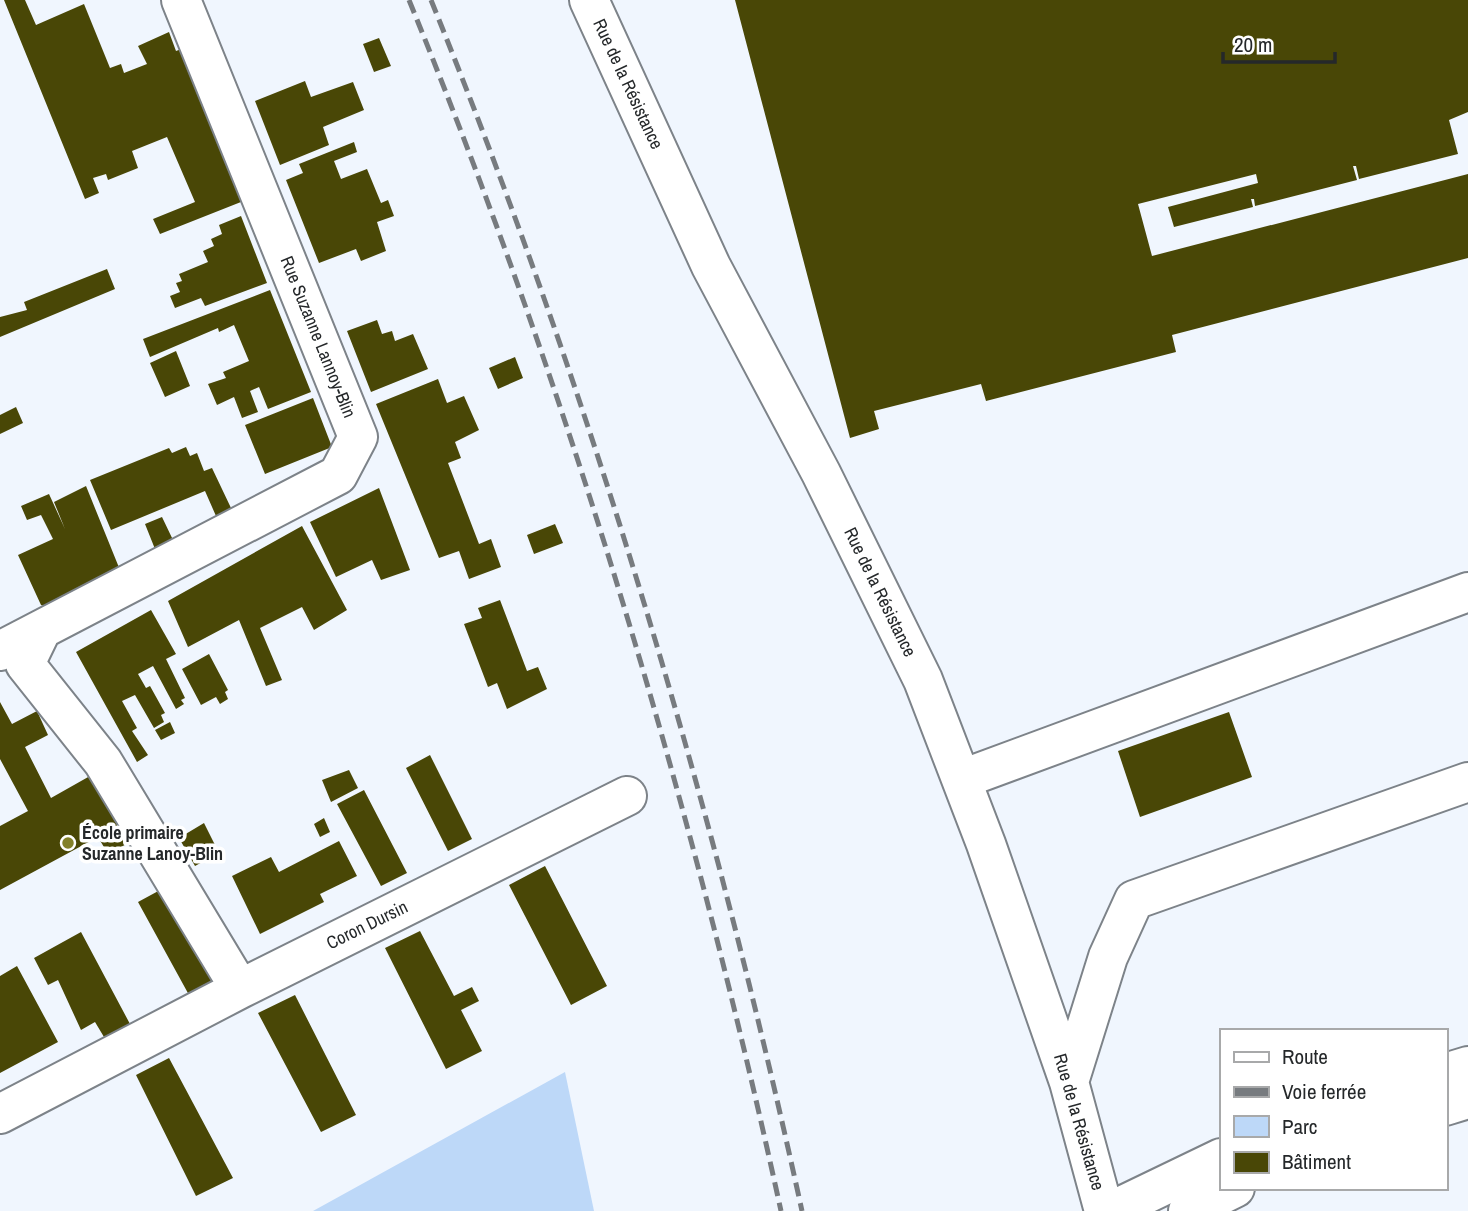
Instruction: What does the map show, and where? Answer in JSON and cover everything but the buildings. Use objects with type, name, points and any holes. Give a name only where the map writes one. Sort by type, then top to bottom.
[{"type":"street","name":"Rue Suzanne Lannoy-Blin","points":[[2,644],[41,631],[338,474],[358,437],[181,0]]},
{"type":"street","name":"Rue de la Résistance","points":[[589,0],[711,266],[821,473],[923,680],[962,779],[1112,1209]]},
{"type":"street","points":[[962,779],[1468,592]]},
{"type":"street","points":[[41,631],[25,664],[103,762],[240,989]]},
{"type":"street","points":[[1069,1082],[1108,957],[1134,900],[1468,782]]},
{"type":"street","name":"Coron Dursin","points":[[0,1114],[240,989],[627,796]]},
{"type":"street","points":[[1456,1095],[1468,1066]]},
{"type":"street","points":[[1112,1209],[1220,1158]]},
{"type":"street","points":[[1188,1211],[1231,1190]]},
{"type":"green space","points":[[565,1072],[594,1211],[313,1211]]},
{"type":"railway","points":[[409,0],[522,297],[621,598],[707,903],[746,1056],[781,1211]]},
{"type":"railway","points":[[431,0],[543,297],[595,447],[642,598],[728,903],[767,1056],[802,1211]]},
{"type":"place","name":"École primaire Suzanne Lanoy-Blin","points":[[68,843]]}]
